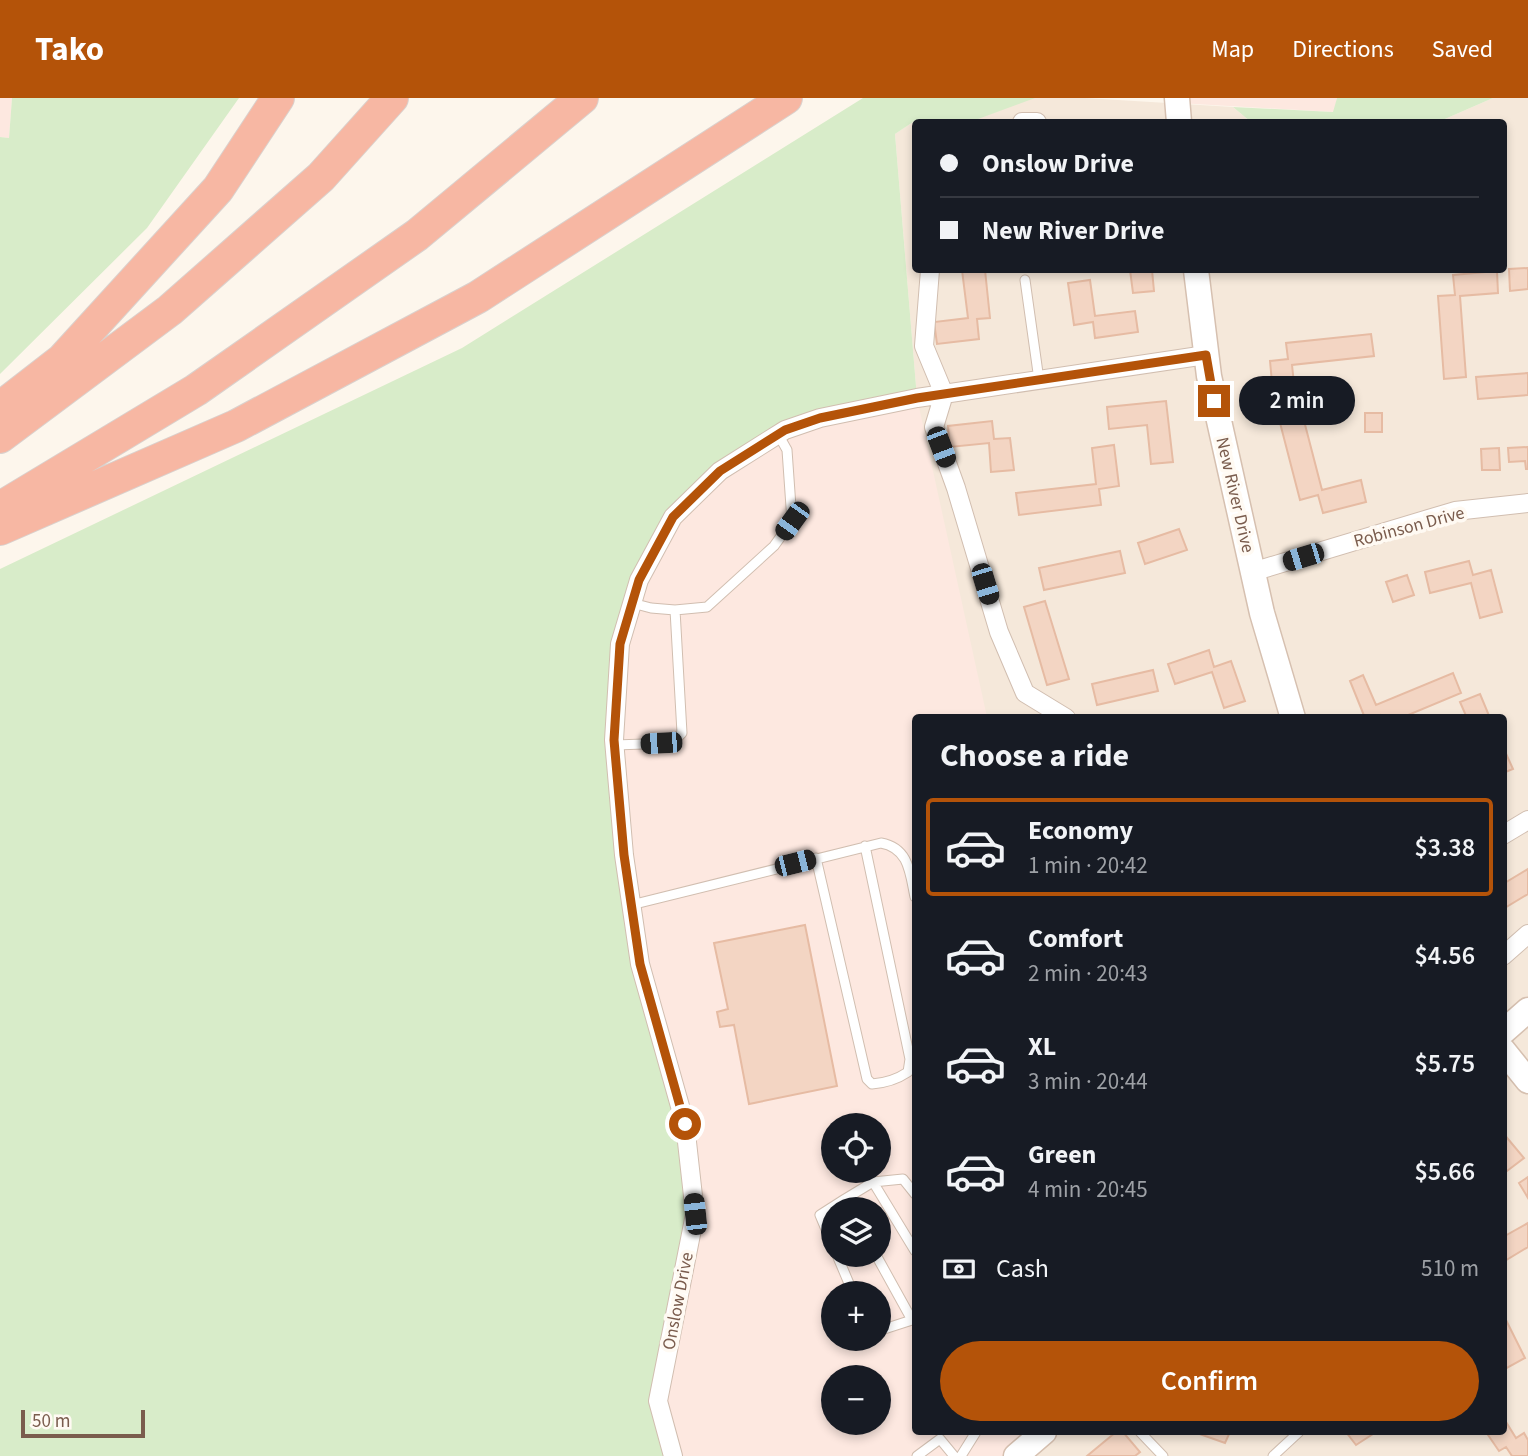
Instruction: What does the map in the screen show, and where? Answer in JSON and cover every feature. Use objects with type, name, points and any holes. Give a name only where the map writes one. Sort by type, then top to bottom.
[{"type":"highway","points":[[0,408],[62,360],[218,189],[278,98]]},
{"type":"highway","points":[[0,437],[180,301],[321,177],[392,98]]},
{"type":"highway","points":[[0,508],[196,390],[416,235],[582,98]]},
{"type":"highway","points":[[0,529],[236,426],[478,297],[786,98]]},
{"type":"street","points":[[1177,98],[1179,119]]},
{"type":"street","points":[[930,273],[924,346],[944,394],[934,427],[956,488],[999,632],[1025,693],[1059,714]]},
{"type":"street","name":"New River Drive","points":[[1196,273],[1209,376],[1262,613],[1292,714]]},
{"type":"street","name":"Onslow Drive","points":[[673,1456],[658,1401],[695,1214],[685,1124],[640,964],[624,855],[615,745],[620,644],[639,580],[673,517],[720,471],[778,434],[820,418],[944,394],[1206,355]]},
{"type":"street","name":"Robinson Drive","points":[[1252,572],[1455,511],[1528,503]]},
{"type":"street","points":[[1507,833],[1528,820]]},
{"type":"street","points":[[1507,952],[1528,934]]},
{"type":"street","points":[[1507,1028],[1528,1010]]},
{"type":"street","points":[[1507,1055],[1528,1082]]},
{"type":"street","points":[[1016,1456],[1037,1435]]},
{"type":"lane","points":[[1025,280],[1039,380]]},
{"type":"lane","points":[[632,603],[675,610],[707,607],[774,546],[792,521],[787,450],[778,434]]},
{"type":"lane","points":[[615,745],[672,743],[681,733],[675,610]]},
{"type":"lane","points":[[631,905],[881,843],[900,850],[908,866],[912,884]]},
{"type":"lane","points":[[816,858],[867,1079],[872,1083],[883,1083],[908,1072],[910,1059],[865,846]]},
{"type":"lane","points":[[891,1180],[903,1179],[912,1190]]},
{"type":"lane","points":[[848,1197],[871,1183]]},
{"type":"lane","points":[[874,1183],[912,1246]]},
{"type":"lane","points":[[883,1267],[912,1317]]},
{"type":"lane","points":[[891,1327],[912,1321]]},
{"type":"lane","points":[[961,1456],[974,1435]]},
{"type":"lane","points":[[1143,1435],[1163,1456]]},
{"type":"lane","points":[[1273,1456],[1296,1435]]},
{"type":"lane","points":[[917,1456],[940,1439],[954,1456]]},
{"type":"shaded area","points":[[0,98],[12,98],[9,138],[0,137]]},
{"type":"shaded area","points":[[1032,98],[1085,98],[1233,107],[1247,119],[977,119]]},
{"type":"shaded area","points":[[1177,98],[1337,98],[1334,112],[1178,103]]},
{"type":"shaded area","points":[[1493,98],[1528,98],[1528,1456],[673,1456],[917,398],[895,134],[912,123],[912,273],[1507,273],[1507,119],[1445,119]]},
{"type":"shaded area","points":[[917,398],[986,714],[912,714],[912,1435],[1040,1435],[1016,1456],[673,1456],[658,1401],[624,855],[620,644],[673,517],[762,444]]},
{"type":"green space","points":[[12,98],[239,98],[147,228],[0,374],[0,137],[9,138]]},
{"type":"green space","points":[[863,98],[1035,98],[978,119],[912,119],[912,123],[895,134],[917,398],[785,430],[673,517],[620,644],[624,855],[685,1124],[695,1214],[658,1401],[673,1456],[0,1456],[0,569],[462,348]]},
{"type":"green space","points":[[1337,98],[1493,98],[1445,119],[1247,119],[1233,107],[1333,112]]},
{"type":"building","points":[[1528,268],[1528,289],[1510,291],[1509,269]]},
{"type":"building","points":[[962,273],[985,273],[990,318],[977,319],[979,339],[937,344],[934,322],[968,318]]},
{"type":"building","points":[[1130,273],[1152,273],[1154,291],[1133,293]]},
{"type":"building","points":[[1497,273],[1498,293],[1460,296],[1466,377],[1444,379],[1438,296],[1455,295],[1453,275]]},
{"type":"building","points":[[1090,280],[1095,316],[1135,311],[1138,332],[1095,338],[1093,322],[1074,325],[1068,283]]},
{"type":"building","points":[[1371,334],[1374,356],[1292,365],[1296,402],[1274,404],[1270,361],[1288,359],[1286,343]]},
{"type":"building","points":[[1528,373],[1528,395],[1478,399],[1476,377]]},
{"type":"building","points":[[1166,401],[1173,462],[1151,464],[1147,425],[1109,429],[1107,407]]},
{"type":"building","points":[[1302,413],[1322,490],[1361,480],[1366,502],[1323,513],[1318,495],[1300,500],[1279,419]]},
{"type":"building","points":[[1365,413],[1382,413],[1382,432],[1365,432]]},
{"type":"building","points":[[992,421],[994,439],[1010,438],[1014,470],[991,472],[989,443],[950,447],[948,426]]},
{"type":"building","points":[[1114,445],[1119,486],[1099,489],[1101,505],[1019,515],[1016,493],[1096,484],[1092,448]]},
{"type":"building","points":[[1528,447],[1528,469],[1525,461],[1509,462],[1508,448]]},
{"type":"building","points":[[1499,448],[1500,470],[1482,470],[1481,449]]},
{"type":"building","points":[[1179,529],[1187,550],[1145,564],[1138,543]]},
{"type":"building","points":[[1120,551],[1125,573],[1044,590],[1039,568]]},
{"type":"building","points":[[1469,561],[1473,575],[1491,570],[1502,612],[1480,618],[1471,583],[1430,593],[1425,572]]},
{"type":"building","points":[[1407,575],[1414,595],[1393,602],[1386,582]]},
{"type":"building","points":[[1045,601],[1069,679],[1047,685],[1024,607]]},
{"type":"building","points":[[1209,650],[1214,667],[1231,661],[1245,701],[1224,708],[1212,672],[1175,684],[1168,664]]},
{"type":"building","points":[[1153,670],[1158,691],[1097,705],[1092,684]]},
{"type":"building","points":[[1453,673],[1461,693],[1411,714],[1363,714],[1350,681],[1363,675],[1376,705]]},
{"type":"building","points":[[1480,694],[1488,714],[1465,714],[1460,702]]},
{"type":"building","points":[[1507,756],[1513,769],[1507,771]]},
{"type":"building","points":[[1528,869],[1528,894],[1507,907],[1507,882]]},
{"type":"building","points":[[805,925],[837,1086],[749,1104],[734,1025],[720,1027],[717,1012],[728,1009],[714,943]]},
{"type":"building","points":[[1507,1138],[1524,1158],[1507,1171]]},
{"type":"building","points":[[1528,1177],[1528,1198],[1519,1183]]},
{"type":"building","points":[[1528,1223],[1528,1247],[1507,1260],[1507,1235]]},
{"type":"building","points":[[1507,1322],[1525,1358],[1507,1368]]},
{"type":"building","points":[[1507,1423],[1516,1438],[1524,1433],[1528,1440],[1528,1456],[1512,1456],[1506,1447],[1499,1451],[1488,1435],[1507,1435]]},
{"type":"building","points":[[1112,1435],[1126,1435],[1140,1452],[1135,1456],[1087,1456]]},
{"type":"building","points":[[1202,1435],[1229,1435],[1225,1443]]},
{"type":"building","points":[[1348,1435],[1371,1435],[1356,1445]]},
{"type":"route","points":[[685,1124],[640,964],[624,855],[614,740],[620,644],[639,580],[673,517],[720,471],[785,430],[820,418],[917,398],[1206,355],[1214,401]]}]
